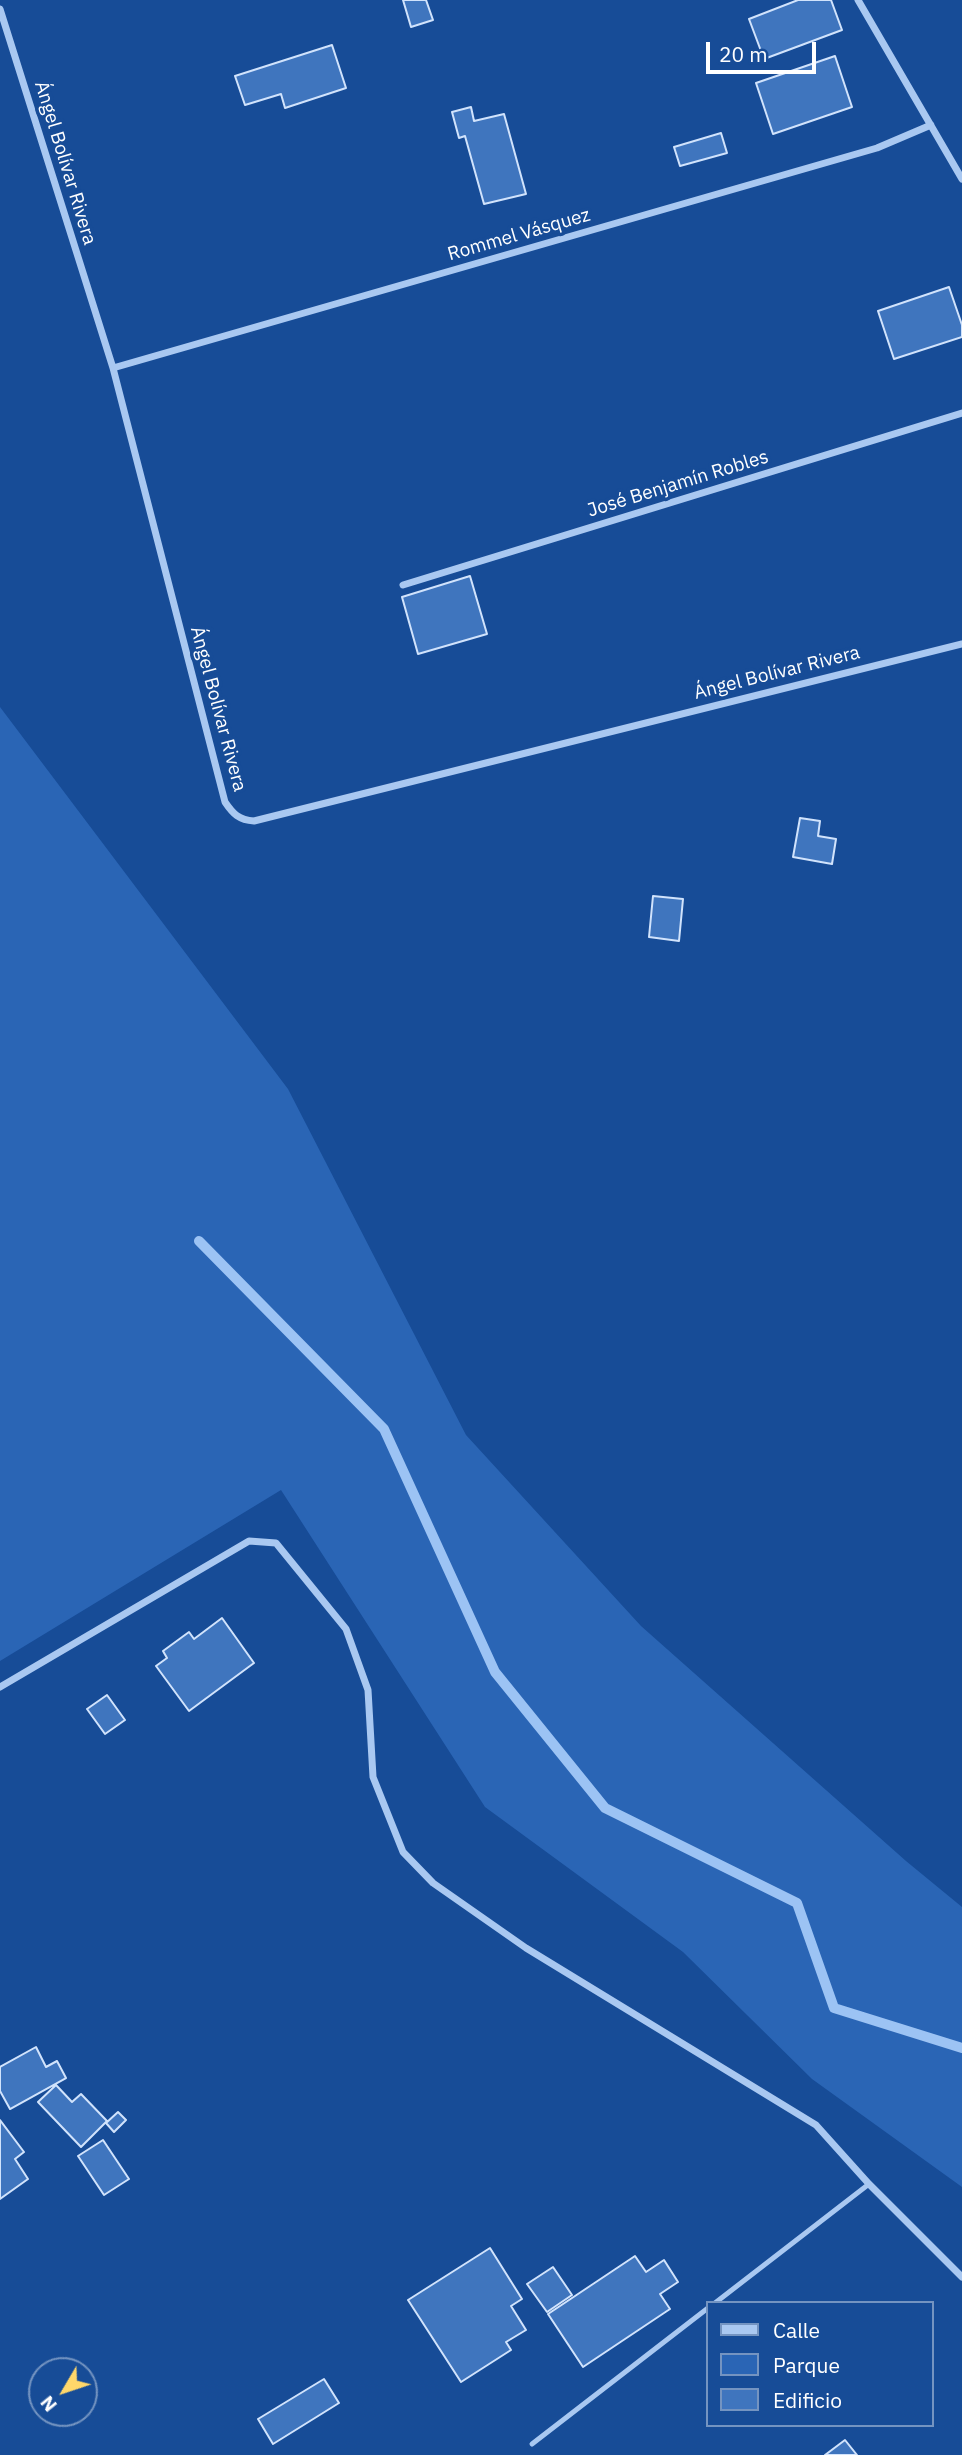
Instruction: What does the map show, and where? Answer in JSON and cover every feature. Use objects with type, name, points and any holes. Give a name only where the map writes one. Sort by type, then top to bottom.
[{"type":"street","points":[[858,0],[962,179]]},
{"type":"street","name":"Ángel Bolívar Rivera","points":[[0,9],[113,368],[225,802],[232,813],[242,820],[254,821],[962,644]]},
{"type":"street","name":"Rommel Vásquez","points":[[113,368],[877,148],[931,125]]},
{"type":"street","name":"José Benjamín Robles","points":[[403,585],[962,413]]},
{"type":"street","points":[[0,1687],[249,1541],[276,1543],[346,1629],[368,1690],[373,1777],[403,1852],[433,1883],[526,1948],[817,2124],[869,2184],[962,2277]]},
{"type":"lane","points":[[718,2301],[869,2184]]},
{"type":"lane","points":[[532,2444],[706,2310]]},
{"type":"green space","points":[[0,707],[288,1089],[466,1435],[641,1626],[906,1861],[962,1907],[962,2187],[812,2079],[683,1952],[485,1807],[281,1490],[0,1661]]},
{"type":"building","points":[[403,0],[426,0],[433,20],[411,27]]},
{"type":"building","points":[[798,0],[831,0],[842,30],[764,59],[749,19]]},
{"type":"building","points":[[332,45],[346,88],[285,108],[281,94],[245,105],[235,76]]},
{"type":"building","points":[[835,56],[852,107],[773,134],[756,83]]},
{"type":"building","points":[[471,107],[474,121],[504,114],[526,194],[484,204],[465,136],[459,138],[452,112]]},
{"type":"building","points":[[721,133],[727,153],[680,166],[674,147]]},
{"type":"building","points":[[949,287],[962,325],[962,337],[894,359],[878,311]]},
{"type":"building","points":[[470,576],[487,634],[418,654],[402,597]]},
{"type":"building","points":[[800,818],[820,821],[818,836],[836,839],[832,864],[793,857]]},
{"type":"building","points":[[653,896],[683,899],[679,941],[649,937]]},
{"type":"building","points":[[222,1618],[254,1663],[189,1711],[156,1666],[167,1658],[163,1651],[189,1632],[194,1639]]},
{"type":"building","points":[[107,1695],[125,1720],[105,1734],[87,1709]]},
{"type":"building","points":[[36,2047],[46,2067],[57,2061],[66,2078],[10,2109],[0,2091],[0,2067]]},
{"type":"building","points":[[56,2085],[72,2102],[81,2094],[107,2121],[81,2147],[38,2102]]},
{"type":"building","points":[[118,2112],[126,2120],[114,2132],[106,2123]]},
{"type":"building","points":[[0,2120],[24,2152],[15,2159],[28,2179],[0,2199]]},
{"type":"building","points":[[103,2140],[129,2179],[104,2195],[78,2156]]},
{"type":"building","points":[[490,2248],[522,2299],[511,2306],[526,2330],[506,2342],[511,2350],[461,2382],[408,2300]]},
{"type":"building","points":[[635,2256],[646,2272],[664,2260],[678,2282],[660,2294],[670,2309],[583,2367],[548,2314]]},
{"type":"building","points":[[553,2267],[572,2295],[547,2312],[527,2284]]},
{"type":"building","points":[[324,2379],[339,2403],[273,2444],[258,2419]]},
{"type":"building","points":[[845,2440],[857,2455],[825,2455]]},
{"type":"waterway","points":[[199,1241],[384,1429],[495,1672],[605,1808],[797,1903],[834,2008],[962,2048]]}]
